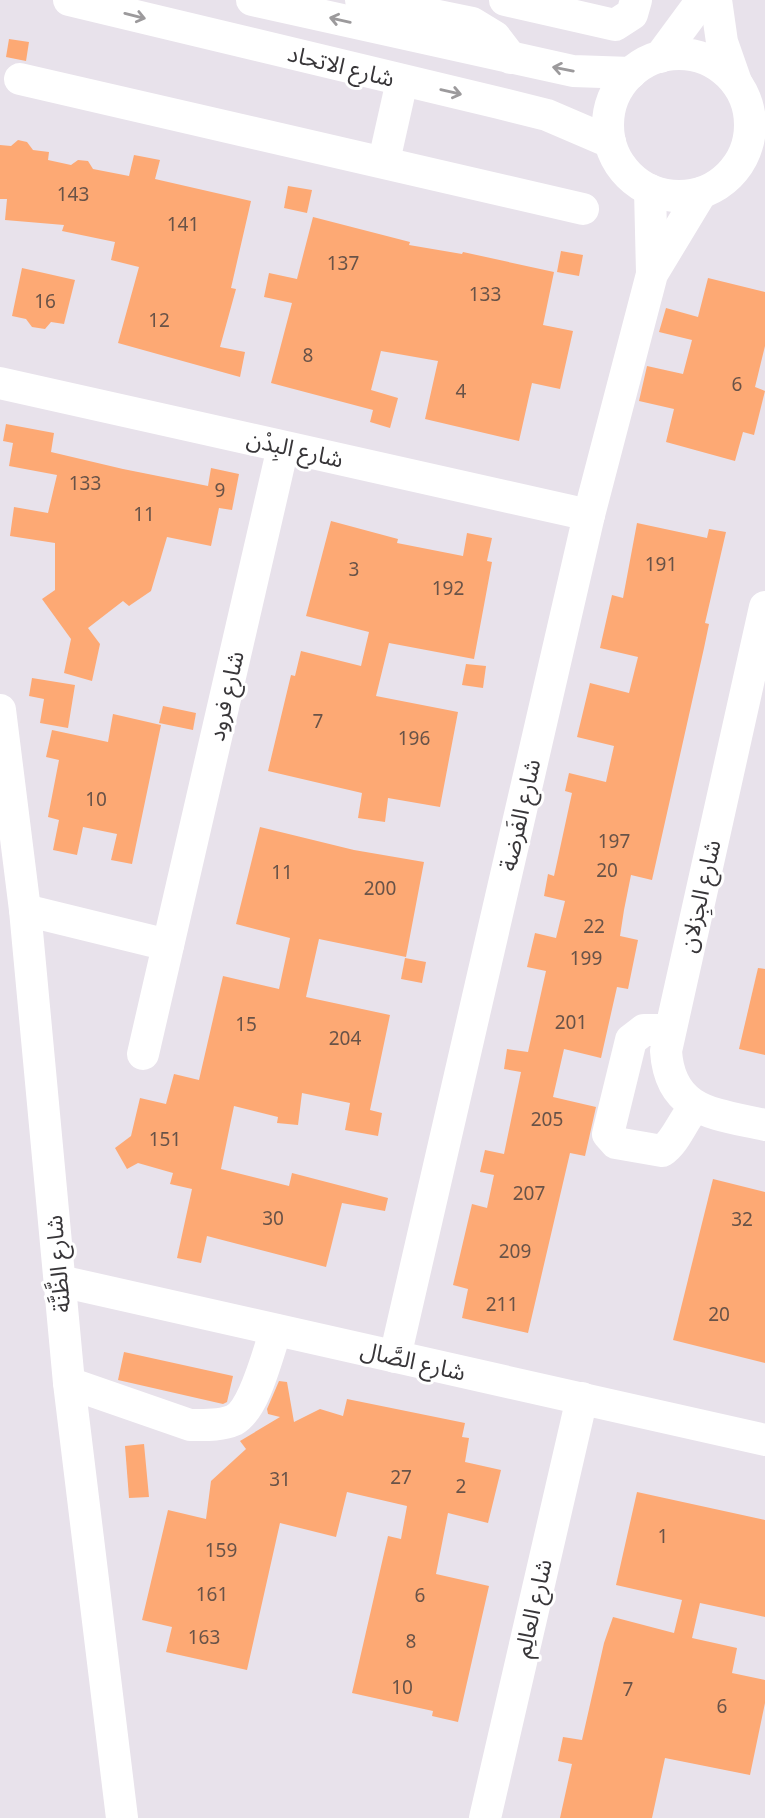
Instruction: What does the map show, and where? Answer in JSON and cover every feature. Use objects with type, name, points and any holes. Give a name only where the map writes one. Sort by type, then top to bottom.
[{"type":"street","name":"شارع الاتحاد","points":[[69,0],[547,116],[610,142]]},
{"type":"street","name":"شارع الاتحاد","points":[[253,0],[573,71],[631,73]]},
{"type":"street","points":[[505,0],[611,25],[626,20],[636,0]]},
{"type":"street","points":[[660,57],[702,0]]},
{"type":"street","points":[[716,0],[723,41],[749,97],[752,162],[701,192],[667,195],[650,190],[625,171],[610,142],[608,123],[611,105],[619,88],[631,73],[660,57],[677,54],[710,61],[749,97]]},
{"type":"street","points":[[369,1],[411,6],[472,23],[495,37],[511,58]]},
{"type":"street","points":[[20,79],[583,209]]},
{"type":"street","points":[[384,161],[402,81]]},
{"type":"street","name":"شارع الفَرضة","points":[[394,1357],[589,515],[652,274],[650,190]]},
{"type":"street","name":"شارع الفَرضة","points":[[652,274],[701,192]]},
{"type":"street","name":"شارع البِدْن","points":[[0,383],[589,515]]},
{"type":"street","name":"شارع فرود","points":[[143,1054],[283,447]]},
{"type":"street","name":"شارع الجِزلان","points":[[695,1107],[676,1089],[666,1051],[765,607]]},
{"type":"street","name":"شارع الظَّنَّة","points":[[1,727],[25,911],[69,1383],[122,1818]]},
{"type":"street","points":[[25,911],[168,945]]},
{"type":"street","points":[[670,1031],[644,1030],[631,1040],[608,1134],[616,1143],[662,1151],[670,1145],[680,1124],[695,1107],[765,1125]]},
{"type":"street","name":"شارع الصَّال","points":[[60,1281],[765,1440]]},
{"type":"street","points":[[69,1383],[190,1425],[209,1426],[234,1420],[248,1408],[276,1330]]},
{"type":"street","name":"شارع العالِم","points":[[485,1818],[582,1398]]},
{"type":"building","points":[[9,39],[29,42],[26,61],[6,57]]},
{"type":"building","points":[[18,140],[27,142],[33,150],[49,152],[48,160],[71,165],[78,160],[88,161],[93,169],[129,176],[134,155],[160,160],[155,179],[251,201],[231,288],[236,289],[220,347],[245,352],[240,377],[118,343],[139,267],[111,260],[115,242],[62,231],[64,225],[5,220],[7,199],[0,199],[0,145],[11,146]]},
{"type":"building","points":[[288,186],[312,190],[307,213],[284,208]]},
{"type":"building","points":[[313,217],[410,242],[409,245],[462,254],[463,252],[554,272],[543,325],[573,331],[560,389],[532,383],[519,441],[425,419],[438,361],[381,351],[371,390],[398,398],[390,428],[370,422],[373,410],[271,383],[292,303],[264,297],[269,273],[297,279]]},
{"type":"building","points":[[561,251],[583,255],[579,276],[557,272]]},
{"type":"building","points":[[22,268],[75,280],[64,324],[51,322],[45,329],[32,327],[26,319],[12,316]]},
{"type":"building","points":[[708,278],[765,292],[765,346],[755,387],[765,391],[754,435],[743,432],[735,461],[666,442],[674,409],[639,401],[647,366],[683,374],[692,340],[659,332],[666,308],[698,317]]},
{"type":"building","points":[[6,424],[54,433],[51,452],[123,469],[208,486],[211,468],[239,474],[232,510],[219,508],[211,546],[167,537],[151,591],[129,606],[123,601],[88,628],[100,644],[92,681],[64,673],[71,639],[42,599],[55,590],[55,543],[10,536],[14,507],[48,513],[57,475],[9,466],[13,443],[3,441]]},
{"type":"building","points":[[331,521],[398,539],[397,543],[463,556],[467,533],[492,538],[487,561],[492,562],[474,659],[389,643],[376,696],[458,712],[440,807],[388,798],[385,822],[358,818],[362,793],[268,771],[291,675],[295,676],[301,651],[361,666],[369,632],[306,616]]},
{"type":"building","points":[[637,523],[707,538],[709,529],[726,532],[705,623],[709,624],[704,648],[652,880],[631,875],[620,936],[638,940],[628,989],[617,987],[601,1058],[564,1049],[553,1097],[596,1107],[585,1156],[570,1153],[528,1333],[462,1318],[468,1289],[453,1285],[472,1204],[487,1208],[494,1175],[480,1172],[485,1150],[504,1154],[521,1072],[504,1069],[507,1049],[528,1052],[546,971],[527,967],[535,933],[556,938],[565,901],[544,896],[548,874],[554,876],[572,793],[565,791],[569,773],[606,782],[614,746],[577,737],[590,683],[629,693],[638,657],[600,648],[612,595],[623,598]]},
{"type":"building","points":[[466,664],[486,666],[483,688],[462,685]]},
{"type":"building","points":[[32,678],[75,685],[68,728],[40,723],[44,699],[29,696]]},
{"type":"building","points":[[163,706],[196,713],[193,730],[159,723]]},
{"type":"building","points":[[113,714],[161,725],[132,864],[111,860],[117,834],[83,827],[77,855],[53,850],[59,820],[48,817],[59,760],[46,757],[52,730],[108,742]]},
{"type":"building","points":[[260,827],[354,850],[424,862],[406,957],[319,939],[306,997],[390,1015],[370,1110],[382,1113],[378,1136],[345,1130],[350,1103],[302,1093],[298,1125],[277,1123],[278,1117],[234,1106],[221,1169],[289,1186],[292,1173],[388,1198],[385,1211],[342,1203],[326,1267],[207,1236],[201,1263],[177,1258],[192,1189],[170,1184],[173,1173],[138,1163],[127,1169],[115,1148],[131,1136],[140,1098],[166,1104],[174,1074],[199,1080],[223,976],[279,989],[290,938],[236,924]]},
{"type":"building","points":[[405,958],[426,962],[422,983],[401,979]]},
{"type":"building","points":[[758,968],[765,969],[765,1055],[739,1049]]},
{"type":"building","points":[[713,1179],[765,1192],[765,1363],[673,1340]]},
{"type":"building","points":[[124,1352],[233,1376],[227,1402],[223,1404],[118,1380]]},
{"type":"building","points":[[279,1381],[287,1382],[294,1422],[320,1409],[343,1416],[347,1399],[465,1423],[462,1437],[469,1438],[465,1462],[501,1470],[488,1523],[448,1513],[436,1574],[489,1586],[458,1722],[432,1716],[433,1711],[352,1693],[388,1536],[401,1539],[407,1506],[347,1492],[336,1537],[280,1523],[247,1670],[166,1652],[172,1627],[142,1620],[168,1510],[206,1519],[211,1481],[246,1449],[240,1441],[280,1417],[268,1414],[267,1409]]},
{"type":"building","points":[[144,1444],[149,1497],[129,1498],[125,1446]]},
{"type":"building","points":[[637,1492],[765,1520],[765,1617],[700,1603],[692,1638],[737,1648],[732,1673],[765,1680],[765,1703],[750,1775],[665,1758],[652,1818],[560,1818],[572,1764],[558,1761],[563,1737],[582,1740],[604,1643],[613,1617],[674,1633],[682,1600],[616,1585]]}]
